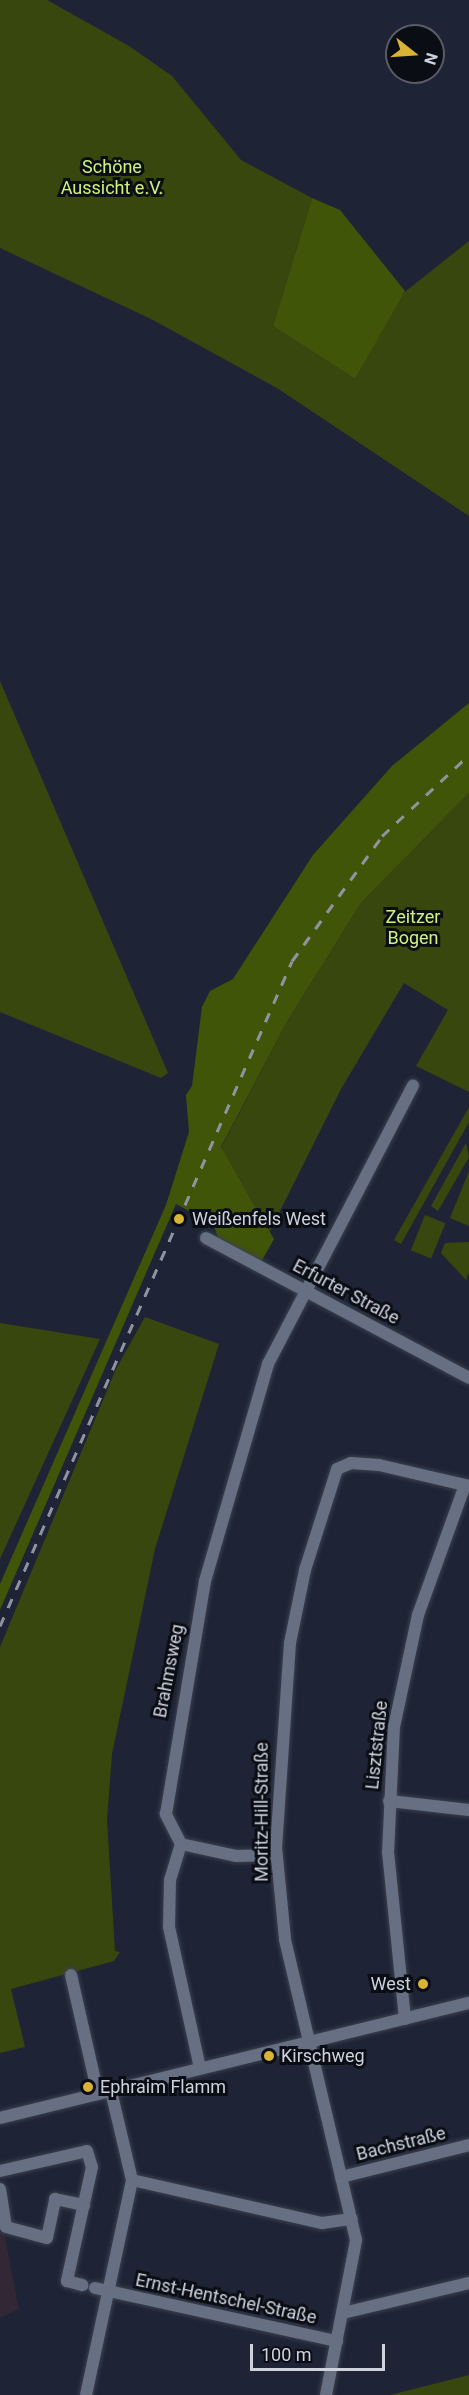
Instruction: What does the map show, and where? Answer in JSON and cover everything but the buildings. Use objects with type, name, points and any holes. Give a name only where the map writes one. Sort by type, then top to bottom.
[{"type":"street","name":"Brahmsweg","points":[[181,1844],[167,1822],[168,1779],[205,1581],[249,1417],[306,1290],[413,1085]]},
{"type":"street","name":"Erfurter Straße","points":[[206,1238],[469,1378]]},
{"type":"street","name":"Moritz-Hill-Straße","points":[[326,2395],[356,2248],[352,2218],[307,2043],[285,1939],[276,1855],[290,1643],[332,1476],[342,1465],[360,1463],[467,1486]]},
{"type":"street","name":"Lisztstraße","points":[[405,2019],[390,1907],[389,1801],[407,1655],[467,1486]]},
{"type":"street","points":[[389,1801],[469,1810]]},
{"type":"street","points":[[200,2068],[169,1927],[170,1880],[181,1844],[236,1856],[276,1855]]},
{"type":"street","points":[[71,1975],[98,2094]]},
{"type":"street","points":[[0,2118],[469,2003]]},
{"type":"street","points":[[86,2395],[132,2180],[111,2091]]},
{"type":"street","name":"Bachstraße","points":[[341,2177],[469,2145]]},
{"type":"street","points":[[0,2171],[87,2151],[92,2167],[84,2205],[56,2199],[46,2238],[6,2227],[0,2189]]},
{"type":"street","points":[[132,2180],[322,2223],[352,2218]]},
{"type":"street","name":"Ernst-Hentschel-Straße","points":[[84,2205],[67,2281],[337,2341]]},
{"type":"street","points":[[343,2313],[469,2283]]},
{"type":"shaded area","points":[[0,2212],[19,2309],[0,2318]]},
{"type":"green space","name":"Schöne Aussicht e.V.","points":[[0,0],[47,0],[129,46],[172,76],[241,160],[312,198],[273,326],[355,379],[401,295],[469,241],[469,516],[277,388],[153,320],[0,248]]},
{"type":"green space","points":[[312,198],[340,210],[405,291],[355,379],[273,326]]},
{"type":"green space","points":[[0,681],[168,1073],[161,1078],[0,1012]]},
{"type":"green space","points":[[469,703],[469,793],[361,903],[288,1020],[221,1147],[274,1239],[261,1262],[219,1240],[213,1224],[176,1204],[0,1610],[0,1584],[166,1205],[189,1132],[186,1095],[192,1086],[202,1007],[210,991],[233,979],[313,855],[392,766]]},
{"type":"green space","name":"Zeitzer Bogen","points":[[469,793],[469,1092],[416,1066],[448,1010],[404,983],[341,1089],[270,1231],[221,1148],[288,1020],[361,903]]},
{"type":"green space","points":[[469,1107],[469,1122],[401,1244],[394,1240]]},
{"type":"green space","points":[[466,1143],[469,1157],[438,1211],[431,1206]]},
{"type":"green space","points":[[469,1171],[469,1226],[450,1218]]},
{"type":"green space","points":[[425,1215],[445,1223],[431,1258],[411,1250]]},
{"type":"green space","points":[[469,1242],[469,1272],[466,1280],[441,1253],[445,1243]]},
{"type":"green space","points":[[145,1317],[219,1344],[155,1549],[112,1754],[107,1820],[115,1951],[120,1952],[114,1961],[11,1989],[25,2047],[0,2053],[0,1647],[116,1369]]},
{"type":"green space","points":[[0,1323],[100,1339],[0,1559]]},
{"type":"green space","points":[[469,2375],[469,2395],[390,2395]]},
{"type":"railway","points":[[0,1626],[292,961],[382,836],[469,755]]},
{"type":"place","name":"Weißenfels West","points":[[179,1219]]},
{"type":"place","name":"West","points":[[423,1984]]},
{"type":"place","name":"Kirschweg","points":[[269,2056]]},
{"type":"place","name":"Ephraim Flamm","points":[[88,2087]]}]
